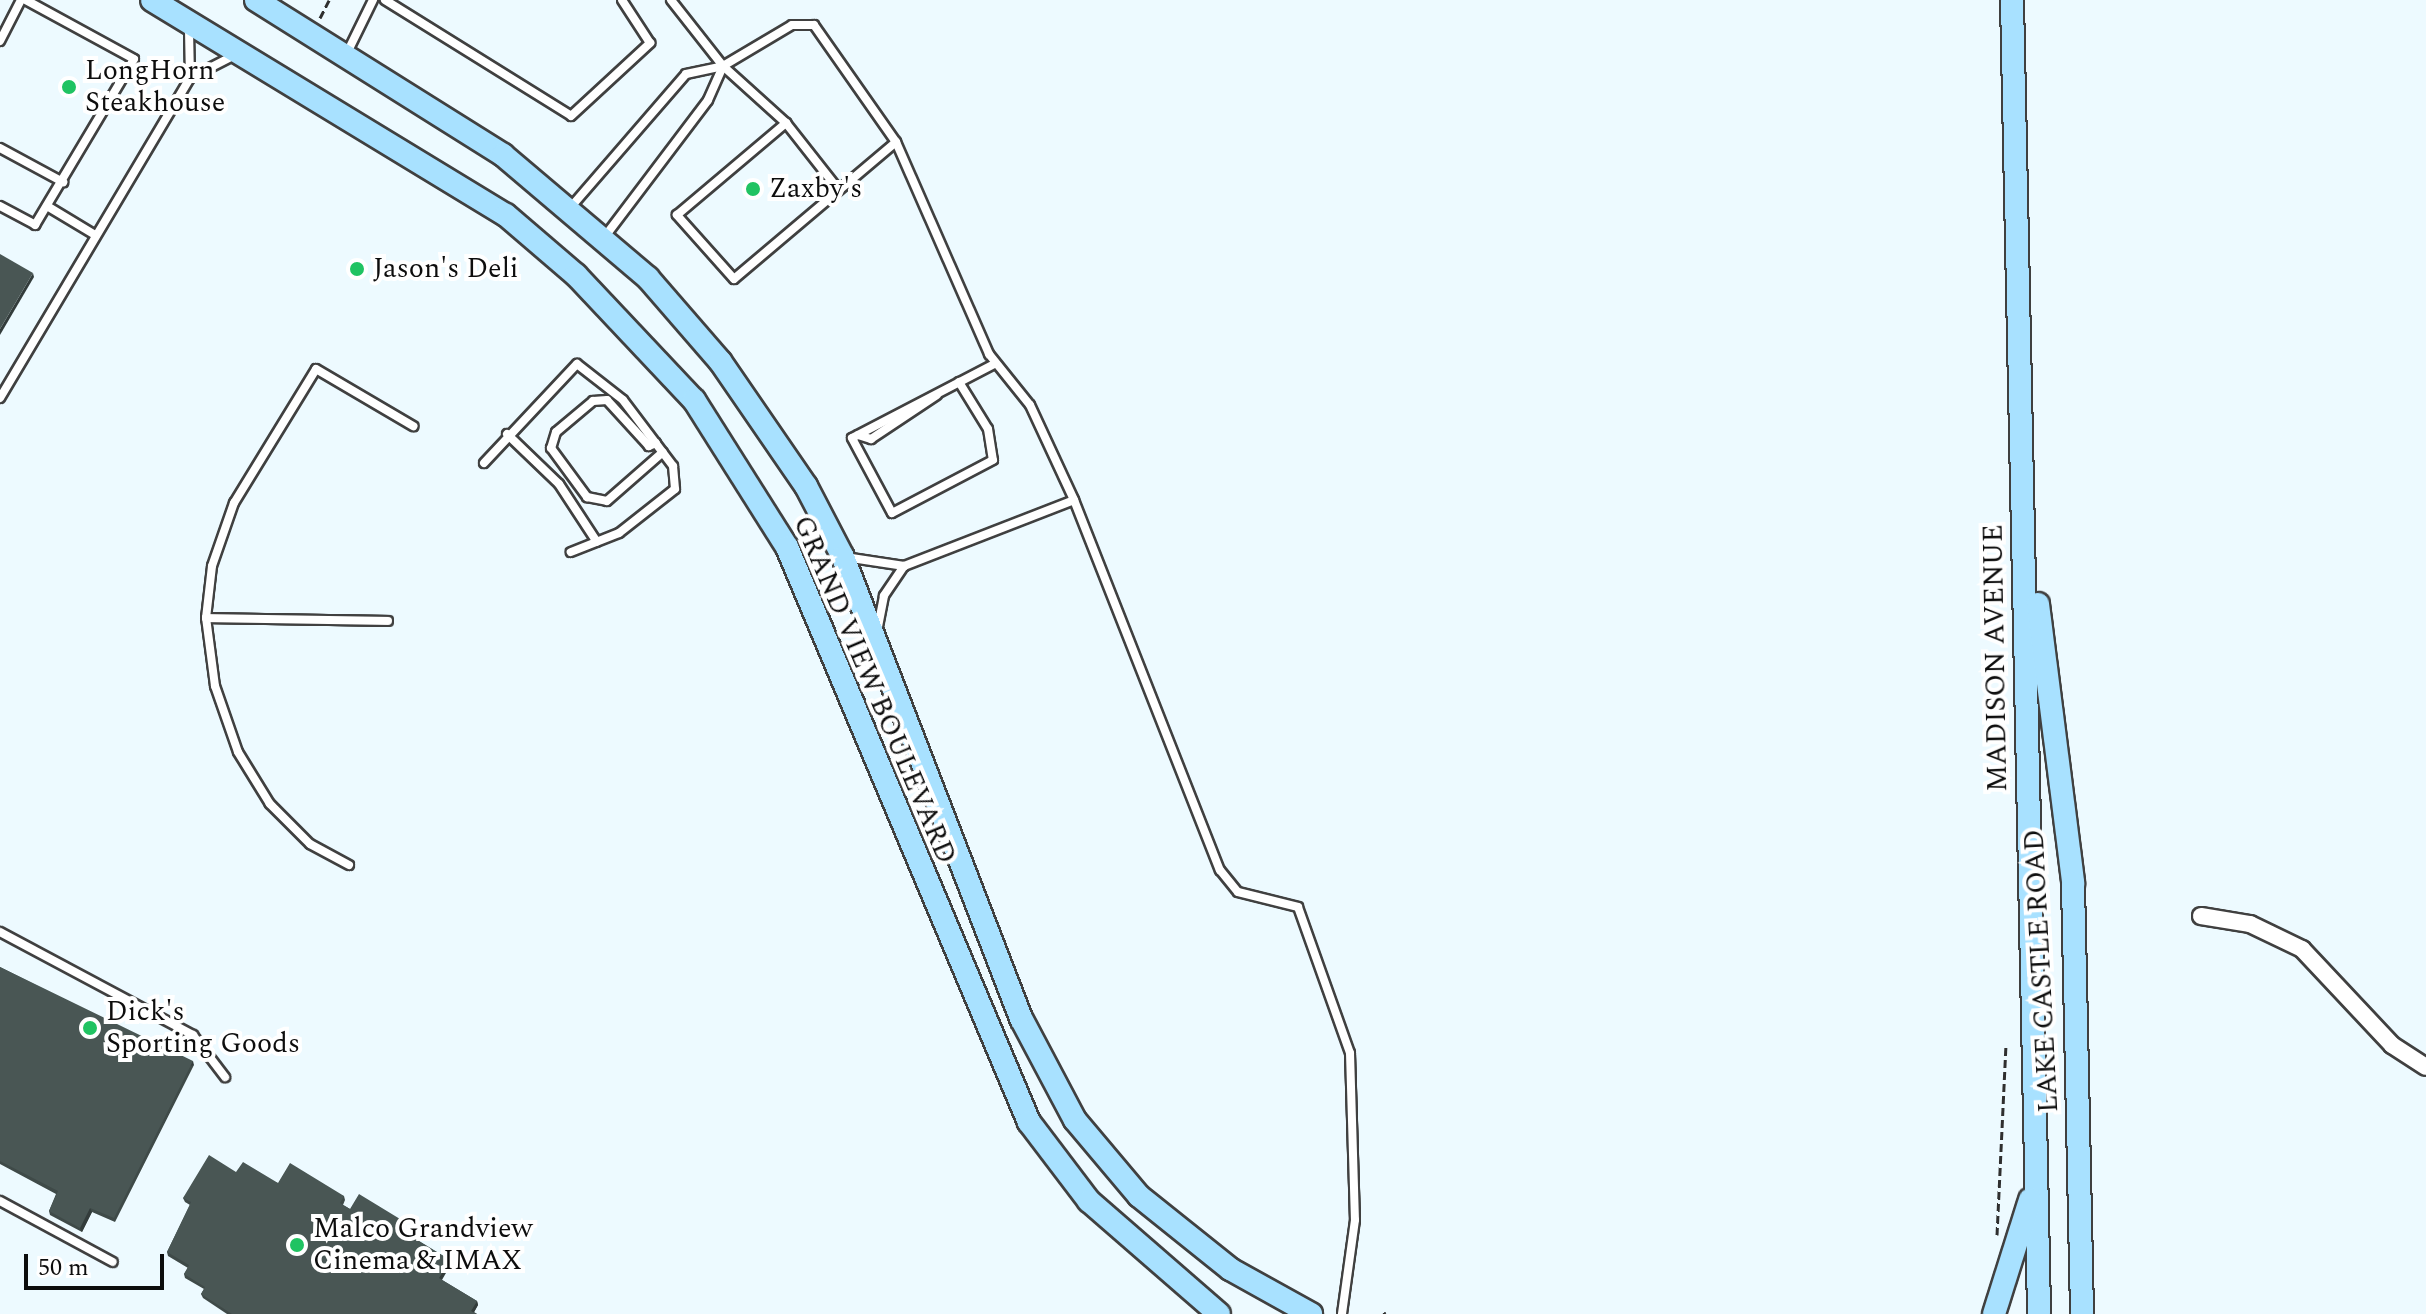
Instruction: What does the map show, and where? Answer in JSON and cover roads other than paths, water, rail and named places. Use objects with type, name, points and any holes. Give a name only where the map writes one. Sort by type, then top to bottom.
[{"type":"main road","name":"GRAND VIEW BOULEVARD","points":[[152,0],[506,215],[576,275],[694,400],[787,547],[1029,1122],[1089,1201],[1219,1314]]},
{"type":"main road","name":"GRAND VIEW BOULEVARD","points":[[256,0],[347,54],[503,155],[603,239],[720,361],[806,486],[843,557],[877,632],[1022,1020],[1075,1120],[1139,1196],[1230,1269],[1311,1314]]},
{"type":"main road","name":"MADISON AVENUE","points":[[2012,0],[2039,1314]]},
{"type":"main road","name":"LAKE CASTLE ROAD","points":[[2023,484],[2073,883],[2086,1308]]},
{"type":"main road","points":[[1994,1314],[2037,1172]]},
{"type":"street","points":[[2201,916],[2250,924],[2302,949],[2392,1045],[2426,1067]]},
{"type":"lane","points":[[0,41],[24,0],[134,59],[35,225],[0,206]]},
{"type":"lane","points":[[347,54],[373,0]]},
{"type":"lane","points":[[385,0],[571,116],[650,43],[622,0]]},
{"type":"lane","points":[[671,0],[723,66],[786,123],[838,189]]},
{"type":"lane","points":[[187,21],[190,78]]},
{"type":"lane","points":[[570,209],[686,74],[723,66],[792,25],[814,25],[896,142],[996,363],[1030,405],[1074,500],[1220,870],[1238,892],[1298,907],[1350,1053],[1355,1220],[1342,1314]]},
{"type":"lane","points":[[0,398],[190,78],[243,53]]},
{"type":"lane","points":[[603,239],[708,100],[723,66]]},
{"type":"lane","points":[[786,123],[677,215],[734,279],[896,142]]},
{"type":"lane","points":[[0,148],[63,182]]},
{"type":"lane","points":[[47,206],[95,235]]},
{"type":"lane","points":[[959,382],[988,429],[993,460],[892,513],[852,438],[959,382],[996,363]]},
{"type":"lane","points":[[484,463],[507,434],[577,364],[623,400],[678,475],[675,489],[597,542],[571,552]]},
{"type":"lane","points":[[349,865],[310,844],[270,804],[238,752],[215,686],[206,618],[212,566],[234,503],[316,369],[413,426]]},
{"type":"lane","points":[[656,443],[649,446],[607,400],[593,401],[556,432],[551,448],[587,497],[607,501],[663,452]]},
{"type":"lane","points":[[507,434],[559,484],[597,542]]},
{"type":"lane","points":[[843,557],[904,566],[1074,500]]},
{"type":"lane","points":[[877,632],[884,596],[904,566]]},
{"type":"lane","points":[[206,618],[388,621]]},
{"type":"lane","points":[[0,932],[193,1035],[225,1077]]},
{"type":"lane","points":[[0,1201],[113,1262]]},
{"type":"place","name":"LongHorn Steakhouse","points":[[69,87]]},
{"type":"place","name":"Zaxby's","points":[[753,189]]},
{"type":"place","name":"Jason's Deli","points":[[357,269]]},
{"type":"place","name":"Dick's Sporting Goods","points":[[90,1028]]},
{"type":"place","name":"Malco Grandview Cinema & IMAX","points":[[297,1245]]}]
